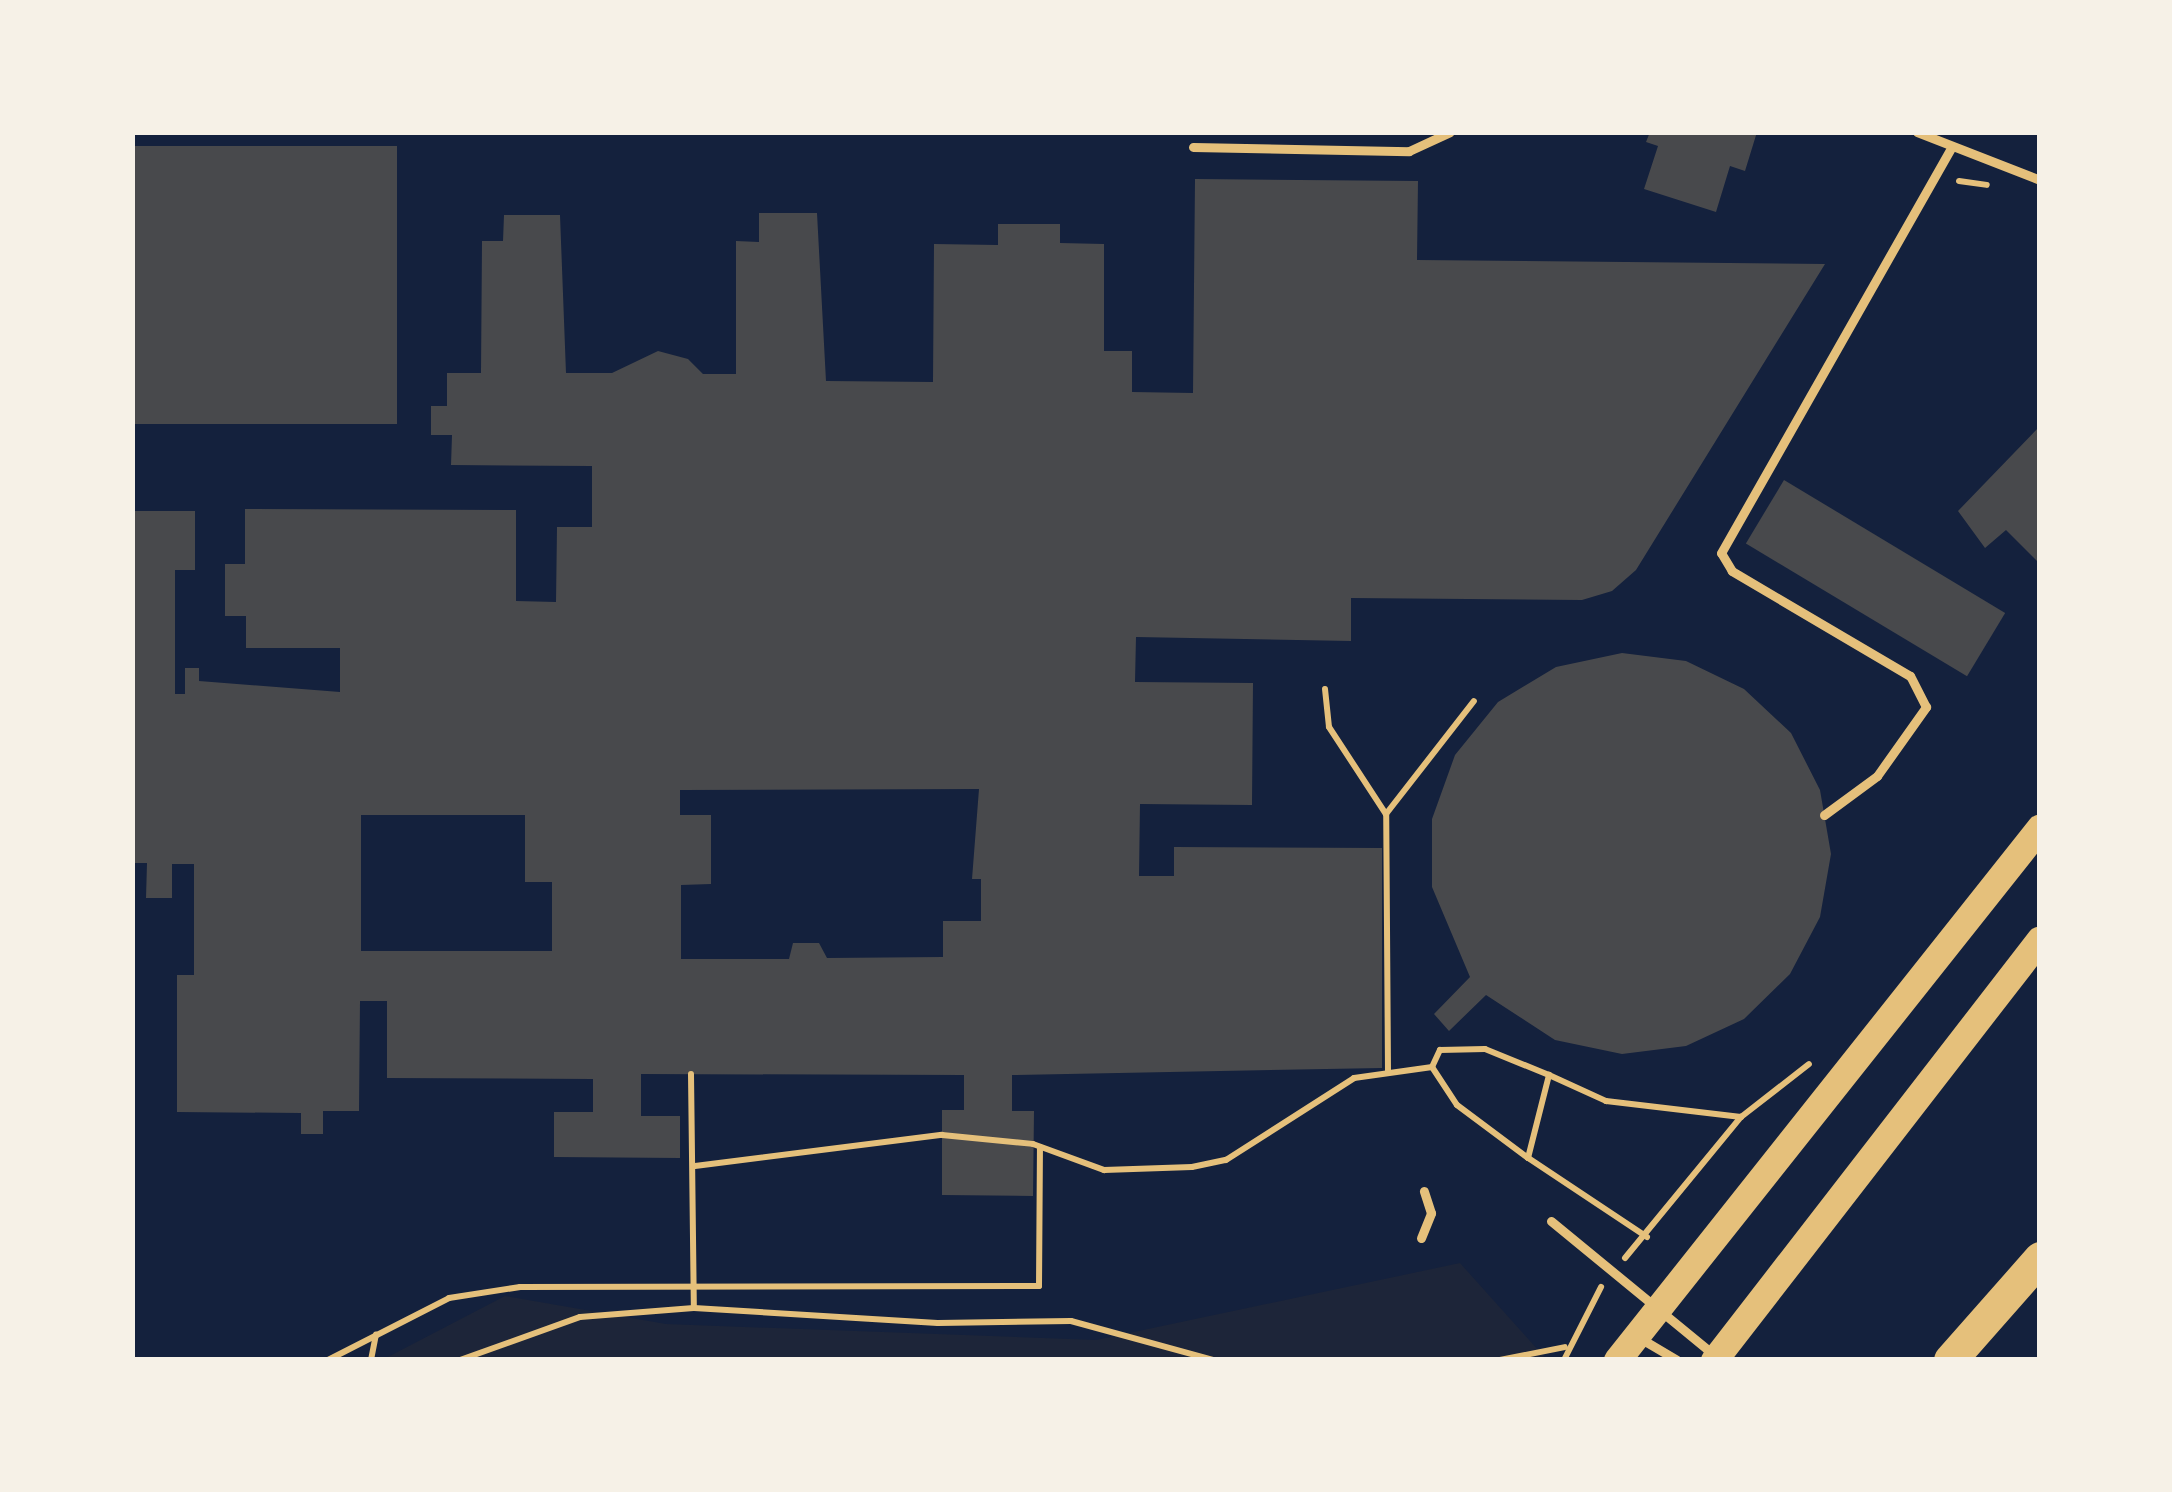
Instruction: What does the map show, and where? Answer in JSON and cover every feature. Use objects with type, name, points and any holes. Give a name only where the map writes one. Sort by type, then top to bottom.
[{"type":"highway","points":[[1950,1360],[2040,1258]]},
{"type":"main road","points":[[1617,1360],[2040,827]]},
{"type":"main road","points":[[1715,1359],[2040,938]]},
{"type":"lane","points":[[1193,147],[1409,151],[1450,132]]},
{"type":"lane","points":[[1917,132],[2040,180]]},
{"type":"lane","points":[[1824,815],[1876,776],[1926,707],[1910,676],[1732,572],[1721,553],[1952,148]]},
{"type":"lane","points":[[1421,1238],[1430,1219],[1424,1191]]},
{"type":"lane","points":[[1551,1220],[1660,1307],[1715,1359]]},
{"type":"lane","points":[[1637,1337],[1677,1360]]},
{"type":"path","points":[[1325,689],[1329,727],[1386,814],[1388,1071]]},
{"type":"path","points":[[1386,814],[1474,701]]},
{"type":"path","points":[[1432,1067],[1439,1050],[1485,1048],[1606,1101],[1741,1117]]},
{"type":"path","points":[[695,1166],[942,1136],[1040,1148],[1104,1170],[1226,1160],[1354,1078],[1432,1067]]},
{"type":"path","points":[[1432,1067],[1457,1106],[1647,1237]]},
{"type":"path","points":[[691,1074],[694,1308]]},
{"type":"path","points":[[1528,1158],[1549,1075]]},
{"type":"path","points":[[328,1360],[449,1298],[520,1287],[1039,1286],[1040,1148]]},
{"type":"path","points":[[460,1360],[580,1317],[694,1308],[938,1323],[1071,1321],[1214,1360]]},
{"type":"path","points":[[1564,1360],[1564,1347],[1576,1324]]},
{"type":"path","points":[[370,1360],[377,1331]]},
{"type":"path","points":[[1500,1360],[1564,1347]]},
{"type":"shaded area","points":[[1460,1263],[1547,1360],[382,1360],[505,1296],[666,1324],[1096,1340]]},
{"type":"building","points":[[1650,132],[1757,132],[1745,171],[1730,166],[1716,212],[1644,189],[1658,146],[1646,142]]},
{"type":"building","points":[[132,146],[397,146],[397,424],[132,424]]},
{"type":"building","points":[[1195,179],[1418,181],[1417,260],[1825,264],[1636,570],[1612,591],[1582,600],[1351,598],[1351,641],[1136,637],[1135,682],[1253,683],[1252,805],[1140,804],[1139,876],[1174,876],[1174,847],[1382,848],[1382,1068],[1012,1075],[1012,1111],[1034,1111],[1033,1196],[942,1195],[942,1110],[964,1110],[964,1075],[641,1074],[641,1116],[680,1116],[680,1158],[554,1157],[554,1112],[593,1112],[593,1079],[387,1078],[387,1001],[360,1001],[359,1111],[323,1111],[323,1134],[301,1134],[301,1113],[177,1112],[177,975],[194,975],[194,864],[172,864],[172,898],[146,898],[147,863],[132,863],[132,511],[195,511],[195,570],[175,570],[175,694],[185,694],[185,668],[199,668],[199,681],[340,692],[340,648],[246,648],[246,616],[225,616],[225,564],[245,564],[245,509],[516,510],[516,601],[556,602],[557,527],[592,527],[592,466],[451,465],[452,435],[431,435],[431,406],[447,406],[447,373],[481,373],[482,241],[503,241],[504,215],[560,215],[566,373],[612,373],[658,351],[688,359],[703,374],[736,374],[736,241],[759,242],[759,213],[817,213],[826,381],[933,382],[934,244],[998,245],[998,224],[1060,224],[1060,243],[1104,244],[1104,351],[1132,351],[1132,392],[1193,393]],"holes":[[[979,789],[972,879],[981,879],[981,921],[943,921],[943,957],[827,958],[819,943],[793,943],[789,959],[681,959],[681,885],[711,884],[711,815],[680,815],[680,790]],[[361,815],[525,815],[525,882],[552,882],[552,951],[361,951]]]},
{"type":"building","points":[[2040,426],[2040,564],[2006,530],[1985,548],[1958,511]]},
{"type":"building","points":[[1784,480],[2005,613],[1967,676],[1746,543]]},
{"type":"building","points":[[1622,653],[1686,661],[1744,689],[1791,733],[1820,790],[1831,854],[1820,917],[1790,974],[1744,1019],[1686,1046],[1622,1054],[1555,1040],[1486,995],[1449,1031],[1434,1014],[1470,977],[1432,887],[1432,819],[1455,755],[1498,702],[1556,667]]}]
